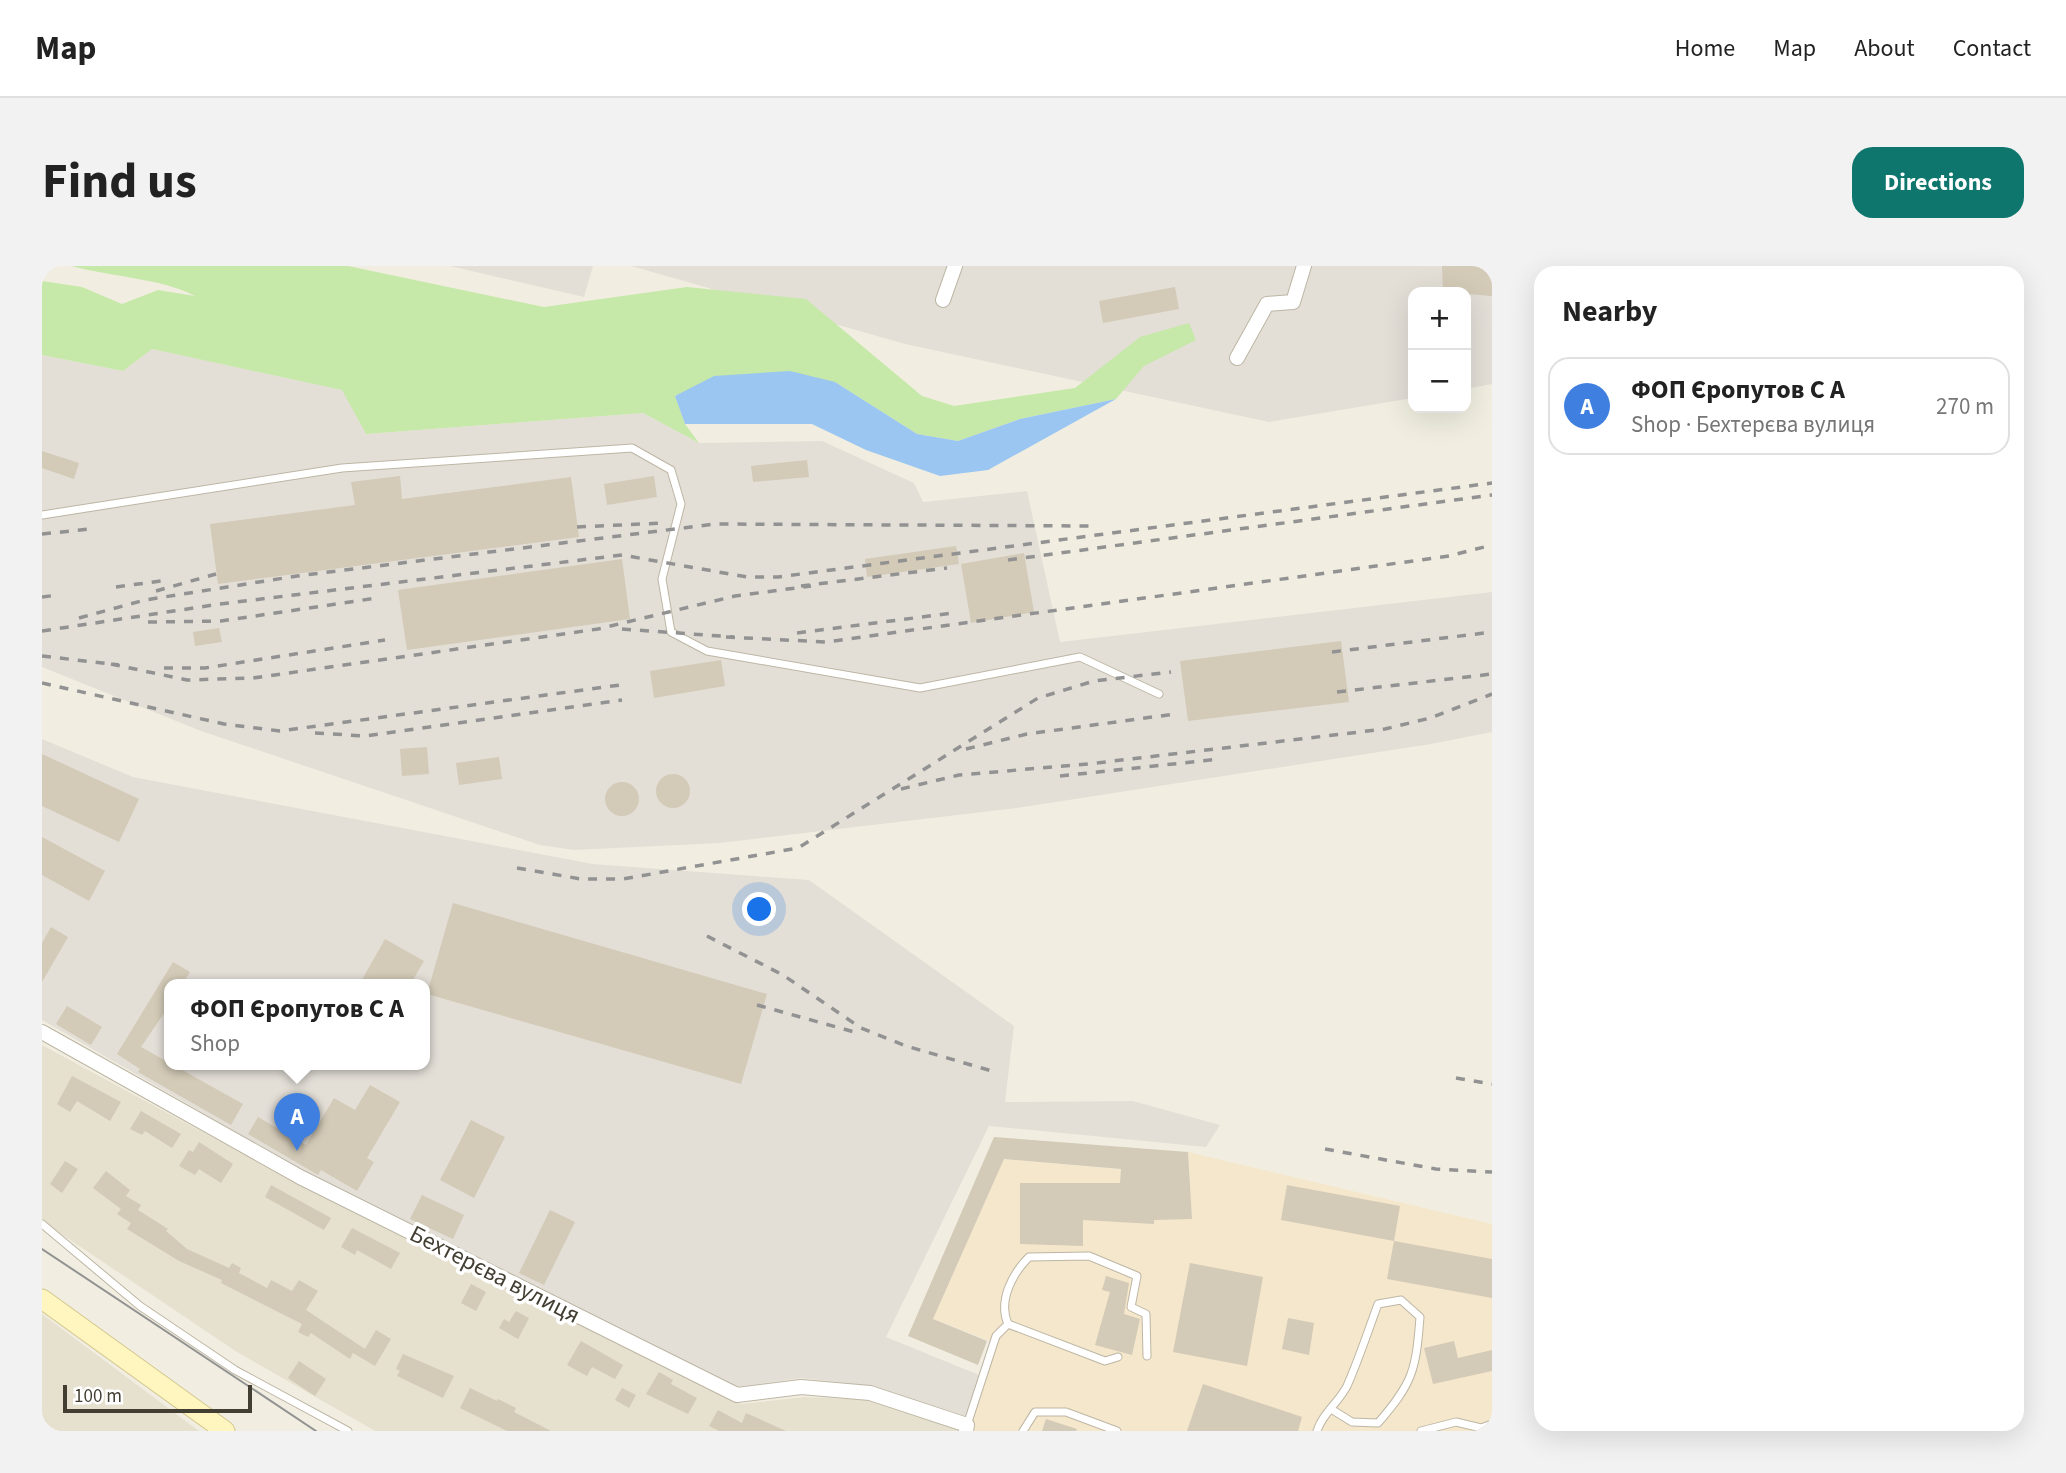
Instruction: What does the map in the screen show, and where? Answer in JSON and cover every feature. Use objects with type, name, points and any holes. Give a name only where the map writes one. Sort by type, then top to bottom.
[{"type":"main road","points":[[42,1299],[225,1431]]},
{"type":"street","points":[[943,300],[955,266]]},
{"type":"street","points":[[1237,358],[1267,304],[1293,302],[1304,266]]},
{"type":"street","name":"Бехтерєва вулиця","points":[[42,1032],[300,1177],[737,1395],[801,1387],[870,1393],[967,1428]]},
{"type":"lane","points":[[42,515],[342,468],[632,448],[671,470],[681,504],[662,579],[671,632],[707,650],[920,688],[1080,657],[1159,694]]},
{"type":"lane","points":[[42,1224],[140,1306],[235,1370],[348,1431]]},
{"type":"lane","points":[[1118,1357],[1105,1361],[1008,1324],[1002,1312],[1004,1299],[1019,1267],[1029,1257],[1089,1256],[1137,1276],[1131,1307],[1146,1314],[1146,1356]]},
{"type":"lane","points":[[1317,1431],[1331,1409],[1346,1388],[1378,1304],[1401,1300],[1420,1317],[1417,1362],[1405,1392],[1378,1423],[1352,1422],[1331,1409]]},
{"type":"lane","points":[[967,1428],[996,1336],[1008,1324]]},
{"type":"lane","points":[[1023,1431],[1035,1412],[1066,1412],[1117,1431]]},
{"type":"lane","points":[[1421,1431],[1456,1422],[1481,1428],[1492,1424]]},
{"type":"shaded area","points":[[450,266],[593,266],[584,297]]},
{"type":"shaded area","points":[[631,266],[1492,266],[1492,384],[1471,388],[1471,287],[1408,287],[1408,399],[1269,422],[905,344]]},
{"type":"shaded area","points":[[152,349],[343,390],[366,434],[643,413],[699,443],[822,441],[914,483],[923,502],[1027,491],[1060,642],[1492,592],[1492,732],[1431,744],[1017,808],[720,843],[574,850],[540,845],[201,731],[42,667],[42,355],[123,371]]},
{"type":"shaded area","points":[[42,739],[133,777],[593,864],[809,880],[1014,1026],[1005,1102],[1133,1101],[1220,1125],[1206,1147],[989,1126],[886,1337],[979,1375],[966,1416],[871,1386],[801,1378],[737,1387],[316,1178],[42,1020]]},
{"type":"shaded area","points":[[42,1045],[280,1174],[741,1404],[804,1397],[873,1400],[961,1431],[375,1431],[237,1352],[42,1221]]},
{"type":"shaded area","points":[[1188,1152],[1492,1224],[1492,1431],[962,1431],[990,1341],[933,1319],[1004,1159],[1164,1173],[1166,1219],[1192,1219]]},
{"type":"shaded area","points":[[42,1314],[199,1431],[42,1431]]},
{"type":"green space","points":[[72,266],[348,266],[544,307],[687,287],[806,299],[922,396],[954,406],[1075,388],[1140,337],[1189,323],[1196,340],[1144,366],[1116,399],[1020,419],[958,441],[917,434],[835,382],[675,395],[685,424],[699,443],[643,413],[366,434],[342,390],[152,349],[123,371],[42,355],[42,281],[82,287],[122,304],[158,290],[195,296],[151,281]]},
{"type":"water","points":[[790,371],[835,382],[917,434],[958,441],[1020,419],[1116,399],[988,470],[940,476],[866,450],[812,424],[685,424],[675,396],[714,376]]},
{"type":"building","points":[[1442,266],[1492,266],[1492,296],[1471,294],[1471,287],[1443,287]]},
{"type":"building","points":[[1175,287],[1179,309],[1103,323],[1099,301]]},
{"type":"building","points":[[42,451],[79,463],[74,479],[42,468]]},
{"type":"building","points":[[807,460],[809,477],[753,482],[751,466]]},
{"type":"building","points":[[400,476],[402,499],[571,477],[579,537],[218,584],[210,524],[355,505],[351,482]]},
{"type":"building","points":[[654,476],[657,497],[607,505],[604,484]]},
{"type":"building","points":[[956,546],[959,564],[867,577],[865,559]]},
{"type":"building","points":[[1024,553],[1034,612],[971,623],[961,564]]},
{"type":"building","points":[[622,559],[630,619],[407,650],[398,590]]},
{"type":"building","points":[[219,628],[222,642],[195,646],[193,632]]},
{"type":"building","points":[[1341,641],[1349,702],[1188,721],[1180,661]]},
{"type":"building","points":[[721,660],[725,686],[654,698],[650,671]]},
{"type":"building","points":[[427,747],[429,774],[402,776],[400,749]]},
{"type":"building","points":[[42,754],[139,799],[119,842],[42,806]]},
{"type":"building","points":[[499,757],[502,779],[459,785],[456,763]]},
{"type":"building","points":[[673,774],[685,779],[690,791],[685,803],[673,808],[661,803],[656,791],[661,779]]},
{"type":"building","points":[[622,782],[634,787],[639,799],[634,811],[622,816],[610,811],[605,799],[610,787]]},
{"type":"building","points":[[42,837],[105,871],[89,901],[42,875]]},
{"type":"building","points":[[453,903],[767,994],[741,1084],[430,995],[430,984]]},
{"type":"building","points":[[51,927],[68,937],[42,982],[42,943]]},
{"type":"building","points":[[385,939],[424,961],[414,979],[362,979]]},
{"type":"building","points":[[173,962],[190,972],[186,979],[164,979],[164,1013],[141,1047],[164,1060],[164,1070],[182,1070],[243,1104],[231,1125],[138,1072],[140,1069],[117,1054]]},
{"type":"building","points":[[67,1006],[102,1027],[91,1045],[56,1024]]},
{"type":"building","points":[[72,1076],[121,1102],[110,1121],[77,1101],[70,1112],[57,1104]]},
{"type":"building","points":[[370,1085],[400,1102],[367,1158],[374,1162],[357,1191],[321,1170],[318,1175],[248,1134],[258,1117],[306,1145],[334,1098],[355,1110]]},
{"type":"building","points":[[141,1111],[181,1134],[172,1148],[145,1131],[142,1135],[130,1129]]},
{"type":"building","points":[[471,1120],[505,1137],[474,1198],[440,1180]]},
{"type":"building","points":[[994,1137],[1188,1152],[1192,1219],[1154,1220],[1154,1224],[1083,1220],[1083,1246],[1020,1244],[1020,1183],[1120,1183],[1121,1169],[1004,1159],[933,1319],[987,1341],[978,1365],[908,1336]]},
{"type":"building","points":[[199,1142],[233,1164],[221,1183],[199,1169],[195,1175],[179,1166],[189,1150],[193,1152]]},
{"type":"building","points":[[65,1161],[78,1169],[62,1193],[50,1184]]},
{"type":"building","points":[[106,1171],[130,1190],[126,1196],[141,1205],[138,1210],[168,1229],[166,1231],[187,1249],[229,1268],[232,1263],[241,1268],[239,1273],[267,1288],[271,1280],[292,1291],[299,1280],[318,1291],[306,1310],[365,1349],[376,1330],[391,1339],[375,1366],[353,1353],[350,1359],[311,1333],[308,1337],[298,1332],[302,1324],[221,1283],[222,1280],[179,1261],[127,1229],[131,1223],[117,1214],[121,1209],[93,1188]]},
{"type":"building","points":[[271,1185],[331,1218],[324,1230],[265,1197]]},
{"type":"building","points":[[1287,1185],[1400,1206],[1394,1241],[1281,1220]]},
{"type":"building","points":[[422,1195],[464,1215],[453,1239],[410,1219]]},
{"type":"building","points":[[550,1210],[575,1222],[544,1285],[519,1273]]},
{"type":"building","points":[[352,1228],[400,1253],[391,1269],[357,1250],[355,1255],[341,1247]]},
{"type":"building","points":[[1394,1241],[1492,1259],[1492,1298],[1387,1279]]},
{"type":"building","points":[[1190,1263],[1263,1277],[1247,1366],[1173,1352]]},
{"type":"building","points":[[1106,1276],[1129,1283],[1124,1314],[1140,1319],[1132,1355],[1095,1345],[1110,1292],[1102,1290]]},
{"type":"building","points":[[471,1284],[486,1292],[476,1311],[461,1303]]},
{"type":"building","points":[[516,1311],[529,1318],[518,1339],[499,1328],[504,1319],[509,1322]]},
{"type":"building","points":[[1288,1318],[1314,1323],[1309,1355],[1282,1349]]},
{"type":"building","points":[[581,1341],[623,1365],[615,1379],[592,1367],[587,1376],[567,1365]]},
{"type":"building","points":[[1454,1341],[1458,1358],[1492,1350],[1492,1371],[1433,1384],[1424,1348]]},
{"type":"building","points":[[403,1354],[454,1376],[443,1398],[397,1376],[400,1371],[396,1369]]},
{"type":"building","points":[[299,1361],[326,1379],[315,1396],[288,1378]]},
{"type":"building","points":[[659,1372],[673,1380],[671,1384],[697,1398],[688,1414],[646,1394]]},
{"type":"building","points":[[1203,1384],[1302,1417],[1298,1431],[1187,1431]]},
{"type":"building","points":[[470,1388],[516,1408],[514,1412],[551,1431],[507,1431],[460,1408]]},
{"type":"building","points":[[622,1388],[636,1395],[629,1408],[615,1400]]},
{"type":"building","points":[[718,1410],[742,1423],[746,1413],[786,1431],[719,1431],[709,1426]]},
{"type":"building","points":[[1046,1419],[1077,1429],[1042,1431]]},
{"type":"tram line","points":[[42,1249],[316,1431]]},
{"type":"railway","points":[[42,631],[220,604],[622,555],[747,577],[778,577],[1492,483]]},
{"type":"railway","points":[[1008,560],[1492,495]]},
{"type":"railway","points":[[577,527],[664,523]]},
{"type":"railway","points":[[79,618],[145,600],[297,576],[715,524],[1094,526]]},
{"type":"railway","points":[[42,534],[90,529]]},
{"type":"railway","points":[[726,637],[826,642],[1449,556],[1492,545]]},
{"type":"railway","points":[[801,586],[947,568]]},
{"type":"railway","points":[[156,591],[216,574]]},
{"type":"railway","points":[[116,587],[168,580]]},
{"type":"railway","points":[[111,664],[187,680],[253,678],[598,629],[735,596],[811,586]]},
{"type":"railway","points":[[42,597],[58,595]]},
{"type":"railway","points":[[148,622],[221,621],[377,598]]},
{"type":"railway","points":[[797,633],[953,613]]},
{"type":"railway","points":[[622,629],[734,637]]},
{"type":"railway","points":[[1332,652],[1492,632]]},
{"type":"railway","points":[[164,668],[205,668],[385,640]]},
{"type":"railway","points":[[42,656],[119,665]]},
{"type":"railway","points":[[517,868],[581,879],[623,879],[798,848],[1038,698],[1094,681],[1171,672]]},
{"type":"railway","points":[[1337,692],[1492,674]]},
{"type":"railway","points":[[42,683],[224,724],[280,731],[620,685]]},
{"type":"railway","points":[[901,789],[959,775],[1088,764],[1385,729],[1430,718],[1492,694]]},
{"type":"railway","points":[[315,733],[365,736],[622,700]]},
{"type":"railway","points":[[966,749],[1027,734],[1175,714]]},
{"type":"railway","points":[[1060,776],[1220,759]]},
{"type":"railway","points":[[707,936],[783,975],[861,1028],[906,1046],[992,1071]]},
{"type":"railway","points":[[757,1005],[858,1033]]},
{"type":"railway","points":[[1456,1078],[1492,1084]]},
{"type":"railway","points":[[1325,1149],[1436,1169],[1492,1172]]},
{"type":"place","name":"ФОП Єропутов С А","points":[[297,1151]]}]
